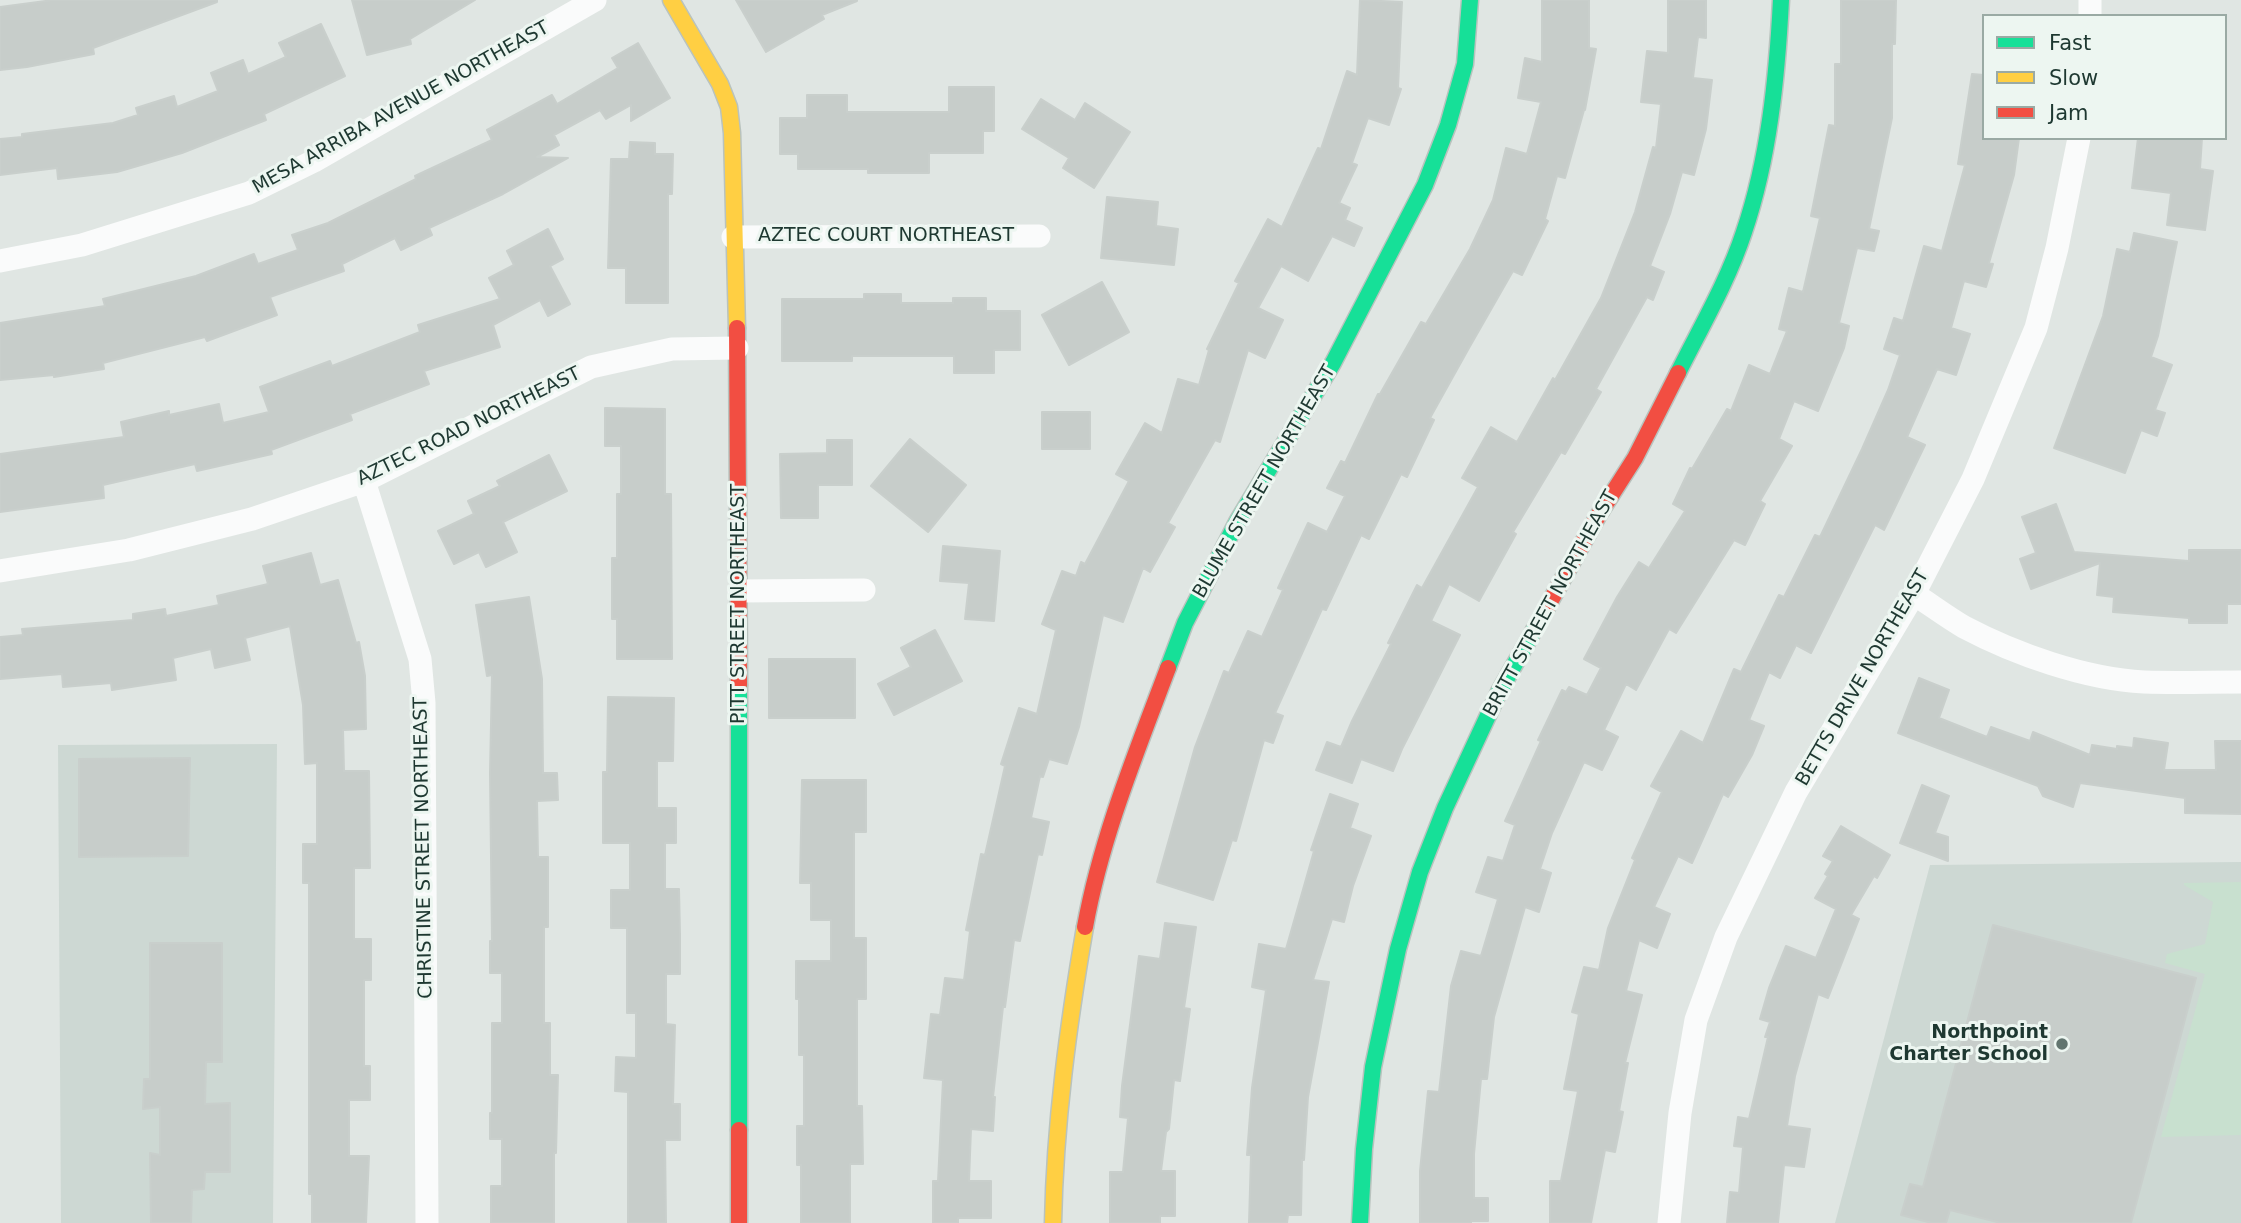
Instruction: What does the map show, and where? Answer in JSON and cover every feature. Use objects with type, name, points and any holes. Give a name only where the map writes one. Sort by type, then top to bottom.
[{"type":"street","name":"MESA ARRIBA AVENUE NORTHEAST","points":[[0,261],[82,245],[249,193],[418,103],[595,0]]},
{"type":"street","name":"PITT STREET NORTHEAST","points":[[671,0],[720,84],[729,107],[732,133],[739,591],[739,1223]]},
{"type":"street","name":"BLUME STREET NORTHEAST","points":[[1053,1223],[1054,1160],[1068,1024],[1093,883],[1122,791],[1185,623],[1237,522],[1333,363],[1400,237],[1424,185],[1448,125],[1465,64],[1470,0]]},
{"type":"street","name":"BRITT STREET NORTHEAST","points":[[1360,1223],[1364,1149],[1373,1067],[1398,949],[1420,872],[1445,808],[1499,692],[1598,516],[1635,458],[1723,283],[1744,233],[1762,168],[1778,52],[1781,0]]},
{"type":"street","name":"BETTS DRIVE NORTHEAST","points":[[1669,1223],[1680,1113],[1696,1020],[1726,937],[1796,792],[1914,594],[1973,479],[2036,328],[2060,237],[2079,140]]},
{"type":"street","name":"AZTEC COURT NORTHEAST","points":[[733,237],[1040,236]]},
{"type":"street","name":"AZTEC ROAD NORTHEAST","points":[[0,571],[130,550],[252,519],[364,481],[591,367],[672,348],[737,348]]},
{"type":"street","name":"CHRISTINE STREET NORTHEAST","points":[[364,481],[420,659],[423,692],[427,1223]]},
{"type":"street","points":[[739,591],[864,590]]},
{"type":"street","points":[[1914,594],[1962,625],[2003,646],[2091,673],[2141,682],[2241,682]]},
{"type":"shaded area","points":[[277,744],[273,1223],[61,1223],[58,745]]},
{"type":"shaded area","name":"Northpoint Charter School","points":[[2241,862],[2241,1223],[1835,1223],[1930,865]]},
{"type":"green space","points":[[2241,882],[2241,1135],[2161,1137],[2205,974],[2165,963],[2167,954],[2205,944],[2213,902],[2184,883]]},
{"type":"building","points":[[53,0],[217,2],[93,48],[94,54],[0,70],[0,7]]},
{"type":"building","points":[[352,0],[475,0],[410,39],[411,44],[367,55]]},
{"type":"building","points":[[736,0],[857,1],[822,15],[824,19],[766,52]]},
{"type":"building","points":[[1360,0],[1402,2],[1398,88],[1401,89],[1389,125],[1368,118],[1352,163],[1357,165],[1339,203],[1350,208],[1345,220],[1362,228],[1354,246],[1332,236],[1308,281],[1281,266],[1258,308],[1283,320],[1265,358],[1248,350],[1220,442],[1215,440],[1168,523],[1175,527],[1150,572],[1143,568],[1123,622],[1103,615],[1079,727],[1067,764],[1049,759],[1043,777],[1040,776],[1031,818],[1049,822],[1042,855],[1038,854],[1020,941],[1014,940],[993,1097],[993,1131],[971,1129],[969,1181],[991,1181],[991,1218],[958,1218],[958,1223],[933,1223],[933,1181],[938,1181],[943,1080],[924,1078],[931,1014],[940,1015],[945,978],[964,980],[970,931],[966,930],[981,854],[985,855],[1005,766],[1001,764],[1019,708],[1037,714],[1056,630],[1042,624],[1062,571],[1076,576],[1081,562],[1085,564],[1129,481],[1116,474],[1145,423],[1162,433],[1178,379],[1199,385],[1209,350],[1207,349],[1239,283],[1235,281],[1268,219],[1282,227],[1318,148],[1321,149],[1347,71],[1357,75]]},
{"type":"building","points":[[1542,0],[1589,0],[1589,48],[1596,49],[1585,110],[1565,178],[1557,176],[1545,219],[1548,221],[1522,275],[1513,271],[1430,418],[1434,420],[1407,477],[1401,474],[1369,539],[1361,535],[1326,610],[1322,609],[1275,713],[1283,716],[1273,743],[1264,740],[1236,841],[1232,840],[1213,900],[1157,882],[1195,747],[1224,671],[1229,673],[1248,631],[1262,637],[1283,590],[1278,588],[1308,523],[1327,532],[1345,496],[1327,488],[1341,461],[1345,463],[1378,394],[1421,322],[1426,324],[1470,249],[1493,200],[1506,148],[1527,154],[1541,102],[1518,98],[1525,58],[1542,62]]},
{"type":"building","points":[[1668,0],[1706,0],[1706,38],[1698,37],[1693,78],[1712,80],[1706,129],[1694,175],[1682,172],[1670,214],[1650,266],[1664,272],[1653,300],[1647,297],[1596,389],[1601,392],[1565,454],[1561,452],[1513,532],[1516,534],[1479,601],[1449,584],[1431,621],[1460,635],[1393,771],[1361,759],[1352,783],[1316,770],[1327,742],[1341,747],[1417,585],[1422,588],[1478,487],[1462,478],[1491,427],[1517,442],[1601,298],[1635,212],[1653,147],[1656,148],[1661,104],[1641,102],[1647,51],[1668,53]]},
{"type":"building","points":[[1841,0],[1896,0],[1895,44],[1892,44],[1892,118],[1869,229],[1879,231],[1874,251],[1857,248],[1839,323],[1849,326],[1844,348],[1818,411],[1794,401],[1779,439],[1792,446],[1760,501],[1765,504],[1745,545],[1734,540],[1676,633],[1669,629],[1636,690],[1626,684],[1604,730],[1618,737],[1602,770],[1584,762],[1552,833],[1540,869],[1551,873],[1539,912],[1525,907],[1494,1017],[1487,1079],[1481,1079],[1474,1154],[1474,1198],[1488,1198],[1488,1221],[1420,1223],[1420,1171],[1428,1091],[1439,1092],[1451,986],[1461,951],[1481,956],[1498,899],[1476,892],[1488,857],[1503,861],[1515,825],[1505,821],[1562,690],[1566,692],[1569,687],[1587,695],[1601,668],[1584,659],[1617,597],[1639,562],[1649,568],[1685,511],[1673,504],[1690,468],[1692,469],[1727,409],[1731,411],[1749,365],[1770,374],[1787,331],[1779,329],[1789,288],[1803,292],[1820,218],[1811,216],[1829,125],[1835,126],[1835,64],[1841,64]]},
{"type":"building","points":[[321,24],[345,76],[264,114],[266,120],[182,153],[117,172],[58,179],[57,168],[0,175],[0,139],[113,123],[138,115],[136,108],[174,96],[177,107],[218,91],[211,73],[243,60],[248,74],[286,57],[279,43]]},
{"type":"building","points":[[638,43],[670,98],[631,121],[631,105],[606,119],[600,110],[554,135],[559,145],[537,157],[568,158],[503,194],[429,228],[432,235],[401,250],[395,238],[342,264],[344,271],[270,297],[277,315],[207,341],[205,337],[103,363],[104,369],[54,377],[0,380],[0,323],[105,306],[103,299],[196,276],[254,254],[258,264],[298,250],[292,235],[328,223],[416,179],[415,176],[492,140],[487,130],[552,95],[557,104],[618,68],[612,58]]},
{"type":"building","points":[[1972,74],[1982,75],[1982,140],[2019,140],[2014,175],[1989,263],[1993,264],[1986,287],[1964,281],[1951,328],[1970,334],[1956,375],[1937,369],[1907,437],[1925,445],[1884,530],[1875,525],[1811,653],[1796,645],[1780,678],[1769,672],[1749,720],[1764,726],[1752,755],[1728,797],[1723,794],[1692,863],[1678,856],[1654,907],[1670,914],[1657,948],[1639,940],[1626,991],[1642,995],[1625,1063],[1628,1063],[1619,1111],[1623,1112],[1615,1152],[1605,1150],[1591,1223],[1550,1223],[1550,1181],[1561,1181],[1578,1091],[1564,1089],[1579,1014],[1572,1012],[1584,967],[1599,970],[1608,928],[1635,860],[1632,858],[1662,792],[1651,786],[1681,731],[1703,743],[1734,669],[1741,672],[1779,595],[1784,597],[1815,535],[1820,537],[1888,390],[1900,355],[1884,349],[1894,318],[1903,321],[1924,246],[1942,251],[1965,165],[1958,164]]},
{"type":"building","points":[[949,87],[994,87],[994,131],[983,131],[983,153],[929,153],[929,173],[868,173],[868,169],[798,169],[798,154],[780,154],[780,118],[807,118],[807,95],[847,95],[847,112],[949,112]]},
{"type":"building","points":[[1041,99],[1075,120],[1085,103],[1130,132],[1094,188],[1063,168],[1069,158],[1022,129]]},
{"type":"building","points":[[2138,140],[2202,140],[2200,169],[2213,171],[2205,230],[2167,225],[2171,193],[2132,188]]},
{"type":"building","points":[[630,142],[655,143],[655,154],[673,154],[672,194],[668,194],[668,303],[626,303],[626,268],[608,268],[611,159],[629,159]]},
{"type":"building","points":[[1107,197],[1158,202],[1156,226],[1178,229],[1174,265],[1101,258]]},
{"type":"building","points":[[548,229],[563,259],[550,266],[570,304],[548,316],[540,300],[493,325],[500,347],[424,371],[429,384],[350,414],[352,420],[271,450],[272,454],[197,471],[195,464],[103,485],[104,498],[0,512],[0,454],[124,437],[121,422],[169,411],[169,415],[219,404],[223,423],[269,412],[260,387],[330,361],[332,366],[420,332],[418,325],[500,299],[489,278],[514,265],[507,251]]},
{"type":"building","points":[[2134,233],[2177,242],[2158,336],[2151,357],[2172,365],[2155,410],[2165,413],[2157,436],[2141,430],[2125,473],[2054,448],[2103,316],[2117,249],[2130,252]]},
{"type":"building","points":[[1102,282],[1129,332],[1069,365],[1042,315]]},
{"type":"building","points":[[864,294],[901,294],[901,303],[953,303],[953,298],[986,298],[986,311],[1020,311],[1020,350],[994,350],[994,373],[954,373],[954,356],[852,356],[852,361],[782,361],[782,299],[864,299]]},
{"type":"building","points":[[605,408],[665,409],[665,494],[671,494],[672,659],[617,659],[617,619],[612,619],[612,558],[617,558],[617,494],[621,494],[621,446],[605,446]]},
{"type":"building","points":[[1042,412],[1090,412],[1090,449],[1042,449]]},
{"type":"building","points":[[910,439],[966,485],[928,532],[871,486]]},
{"type":"building","points":[[827,440],[852,440],[852,485],[818,485],[818,518],[781,518],[780,454],[827,453]]},
{"type":"building","points":[[549,455],[567,491],[503,522],[517,552],[486,567],[479,552],[454,564],[438,531],[474,514],[468,501],[500,486],[497,481]]},
{"type":"building","points":[[2056,504],[2074,552],[2189,561],[2189,550],[2241,550],[2241,604],[2227,604],[2227,623],[2189,623],[2189,618],[2113,612],[2114,597],[2097,595],[2100,563],[2031,589],[2020,559],[2036,553],[2022,517]]},
{"type":"building","points":[[943,546],[1000,551],[994,621],[965,619],[969,583],[940,581]]},
{"type":"building","points":[[311,553],[320,585],[338,580],[356,643],[359,642],[365,676],[366,729],[343,730],[344,771],[369,771],[370,868],[354,868],[354,939],[371,939],[371,980],[364,980],[364,1066],[370,1066],[370,1100],[349,1100],[349,1156],[369,1156],[366,1223],[312,1223],[312,1194],[309,1194],[309,883],[303,883],[303,844],[317,844],[317,763],[305,764],[303,705],[290,626],[245,638],[250,660],[215,668],[211,649],[173,658],[176,680],[112,690],[111,683],[63,687],[62,674],[0,679],[0,637],[23,635],[22,629],[133,620],[133,614],[165,609],[166,616],[219,605],[217,596],[268,584],[263,566]]},
{"type":"building","points":[[529,597],[542,679],[543,773],[557,773],[558,800],[537,801],[538,857],[548,857],[548,927],[544,927],[544,1023],[550,1023],[550,1075],[558,1075],[554,1223],[491,1223],[491,1186],[502,1186],[502,1139],[490,1139],[490,1113],[492,1023],[502,1023],[502,973],[490,973],[492,675],[487,676],[476,605]]},
{"type":"building","points":[[935,630],[962,681],[894,715],[878,684],[911,667],[901,648]]},
{"type":"building","points":[[769,659],[855,659],[855,718],[769,718]]},
{"type":"building","points":[[1919,678],[1949,690],[1939,718],[1987,737],[1991,727],[2030,741],[2033,732],[2090,755],[2092,745],[2117,749],[2117,746],[2133,748],[2134,738],[2168,743],[2164,770],[2216,770],[2215,741],[2241,741],[2241,814],[2185,813],[2185,798],[2080,783],[2073,807],[2043,796],[2038,786],[1898,733]]},
{"type":"building","points":[[608,697],[674,698],[673,761],[657,761],[657,808],[676,808],[676,843],[665,843],[665,889],[679,889],[680,935],[680,974],[666,974],[666,1024],[675,1025],[673,1104],[680,1104],[680,1140],[665,1140],[666,1223],[628,1223],[628,1092],[615,1091],[616,1057],[636,1058],[636,1013],[627,1013],[627,928],[611,928],[611,890],[630,890],[630,843],[603,843],[603,772],[607,772]]},
{"type":"building","points":[[190,758],[188,856],[79,857],[79,759]]},
{"type":"building","points":[[802,780],[866,780],[866,832],[854,832],[854,938],[866,938],[866,999],[857,999],[857,1106],[862,1106],[863,1164],[850,1164],[850,1223],[801,1223],[801,1165],[797,1165],[797,1126],[804,1126],[804,1055],[799,1055],[796,961],[831,961],[831,920],[811,920],[811,883],[800,883]]},
{"type":"building","points":[[1922,785],[1949,796],[1935,833],[1948,837],[1948,861],[1900,843]]},
{"type":"building","points":[[1330,794],[1358,804],[1350,828],[1371,836],[1353,886],[1344,922],[1332,919],[1313,980],[1329,982],[1308,1097],[1302,1160],[1301,1215],[1288,1215],[1287,1223],[1249,1223],[1251,1155],[1247,1155],[1252,1088],[1266,990],[1252,987],[1259,944],[1286,949],[1314,851],[1311,850]]},
{"type":"building","points":[[1841,826],[1890,855],[1851,915],[1859,919],[1828,998],[1818,994],[1795,1076],[1787,1126],[1810,1129],[1804,1167],[1784,1165],[1778,1223],[1727,1223],[1730,1192],[1739,1193],[1743,1147],[1734,1146],[1738,1117],[1749,1119],[1768,1037],[1765,1037],[1770,1022],[1760,1019],[1786,946],[1816,958],[1836,909],[1815,898],[1833,861],[1823,856]]},
{"type":"building","points":[[1165,923],[1196,927],[1184,1008],[1190,1009],[1180,1081],[1174,1080],[1161,1171],[1175,1171],[1175,1216],[1160,1216],[1160,1223],[1110,1223],[1110,1172],[1123,1172],[1128,1118],[1120,1117],[1122,1086],[1139,956],[1160,959]]},
{"type":"building","points":[[1993,925],[2196,978],[2131,1223],[2001,1223],[1950,1210],[1946,1223],[1932,1223],[1901,1215],[1910,1184],[1923,1187]]},
{"type":"building","points":[[150,943],[222,943],[222,1062],[206,1062],[205,1104],[230,1103],[230,1172],[205,1172],[204,1189],[192,1190],[191,1223],[151,1223],[150,1153],[160,1155],[160,1107],[143,1109],[144,1079],[150,1079]]},
{"type":"traffic: fast","points":[[1168,668],[1185,623],[1237,522],[1333,363],[1425,185],[1448,125],[1465,64],[1470,0]]},
{"type":"traffic: fast","points":[[1678,373],[1730,268],[1753,204],[1770,118],[1781,0]]},
{"type":"traffic: fast","points":[[1360,1223],[1364,1149],[1373,1067],[1398,949],[1420,872],[1445,808],[1499,692],[1546,609]]},
{"type":"traffic: fast","points":[[739,685],[739,1130]]},
{"type":"traffic: slow","points":[[671,0],[720,84],[729,107],[737,328]]},
{"type":"traffic: slow","points":[[1053,1223],[1063,1075],[1085,927]]},
{"type":"traffic: jam","points":[[737,328],[739,685]]},
{"type":"traffic: jam","points":[[1546,609],[1598,516],[1635,458],[1678,373]]},
{"type":"traffic: jam","points":[[1085,927],[1110,828],[1168,668]]},
{"type":"traffic: jam","points":[[739,1130],[739,1223]]},
{"type":"place","name":"Northpoint Charter School","points":[[2062,1044]]}]
